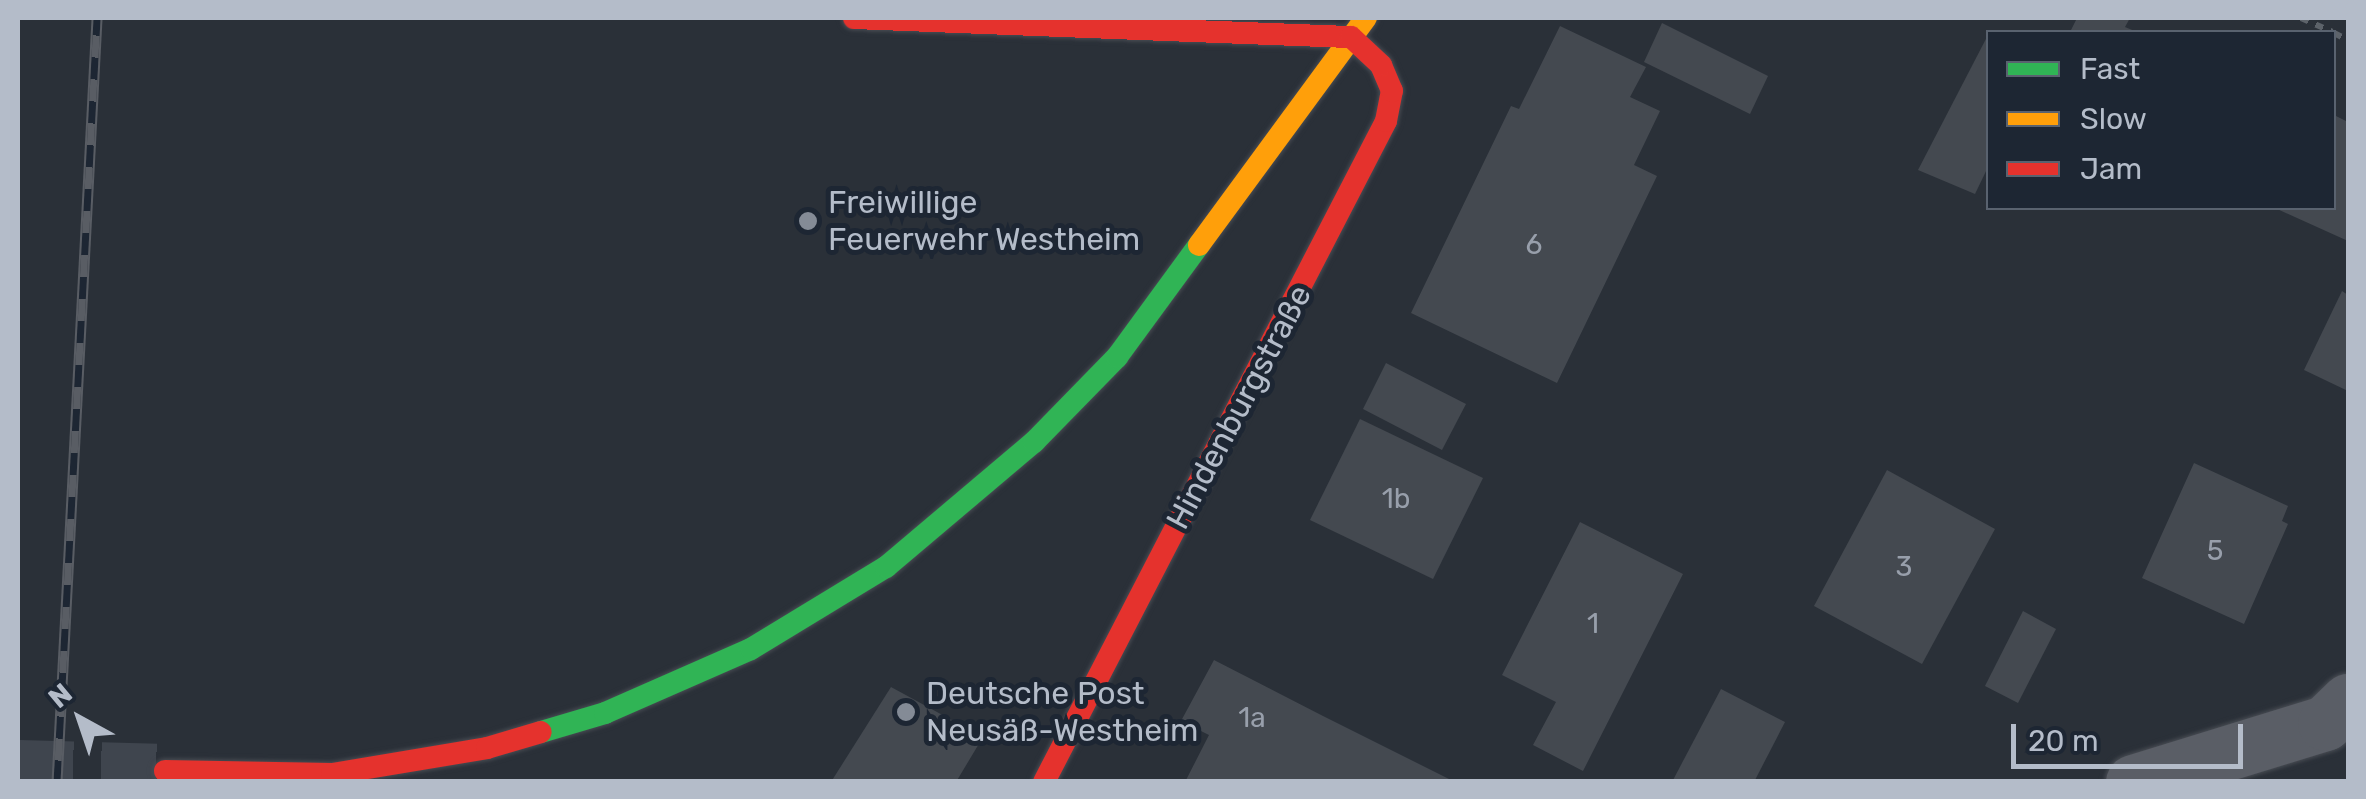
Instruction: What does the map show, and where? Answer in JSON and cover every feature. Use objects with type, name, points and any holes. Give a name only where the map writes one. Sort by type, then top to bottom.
[{"type":"street","points":[[854,18],[1352,37]]},
{"type":"street","points":[[165,771],[403,774],[605,712],[751,649],[886,566],[1034,442],[1117,358],[1366,18]]},
{"type":"street","name":"Hindenburgstraße","points":[[1044,782],[1386,121],[1392,91],[1381,64],[1352,37]]},
{"type":"street","points":[[2133,782],[2325,724],[2348,700]]},
{"type":"path","points":[[2301,18],[2327,30]]},
{"type":"building","points":[[2077,18],[2130,18],[2125,27],[2132,30],[2071,30]]},
{"type":"building","points":[[1662,23],[1768,76],[1750,114],[1644,62]]},
{"type":"building","points":[[1560,26],[1646,67],[1630,97],[1660,111],[1634,165],[1657,176],[1557,383],[1411,313],[1511,106],[1519,109]]},
{"type":"building","points":[[1986,39],[1986,171],[1975,194],[1918,170]]},
{"type":"building","points":[[2336,116],[2348,122],[2348,241],[2279,210],[2336,210]]},
{"type":"building","points":[[2342,291],[2348,295],[2348,391],[2304,370]]},
{"type":"building","points":[[1386,363],[1466,404],[1442,450],[1363,409]]},
{"type":"building","points":[[1360,419],[1483,478],[1433,579],[1310,520]]},
{"type":"building","points":[[2194,463],[2288,506],[2282,521],[2288,524],[2244,624],[2142,578]]},
{"type":"building","points":[[1887,470],[1995,529],[1922,664],[1814,606]]},
{"type":"building","points":[[1580,522],[1683,574],[1583,771],[1533,745],[1556,702],[1502,675]]},
{"type":"building","points":[[2023,611],[2056,629],[2018,703],[1985,686]]},
{"type":"building","points":[[1214,660],[1455,782],[1185,782],[1209,735],[1181,721]]},
{"type":"building","name":"Deutsche Post Neusäß-Westheim","points":[[891,687],[983,737],[956,782],[831,782]]},
{"type":"building","points":[[1721,689],[1785,722],[1754,782],[1672,782]]},
{"type":"tunnel","points":[[18,767],[165,771]]},
{"type":"railway","points":[[57,782],[97,18]]},
{"type":"traffic: fast","points":[[541,732],[605,713],[751,649],[886,567],[1034,442],[1117,357],[1199,245]]},
{"type":"traffic: slow","points":[[1199,245],[1366,18]]},
{"type":"traffic: jam","points":[[854,18],[1351,37]]},
{"type":"traffic: jam","points":[[1044,782],[1386,121],[1392,91],[1381,65],[1351,37]]},
{"type":"traffic: jam","points":[[165,771],[332,774],[487,748],[541,732]]},
{"type":"place","name":"Freiwillige Feuerwehr Westheim","points":[[808,221]]},
{"type":"place","name":"Deutsche Post Neusäß-Westheim","points":[[906,712]]}]
